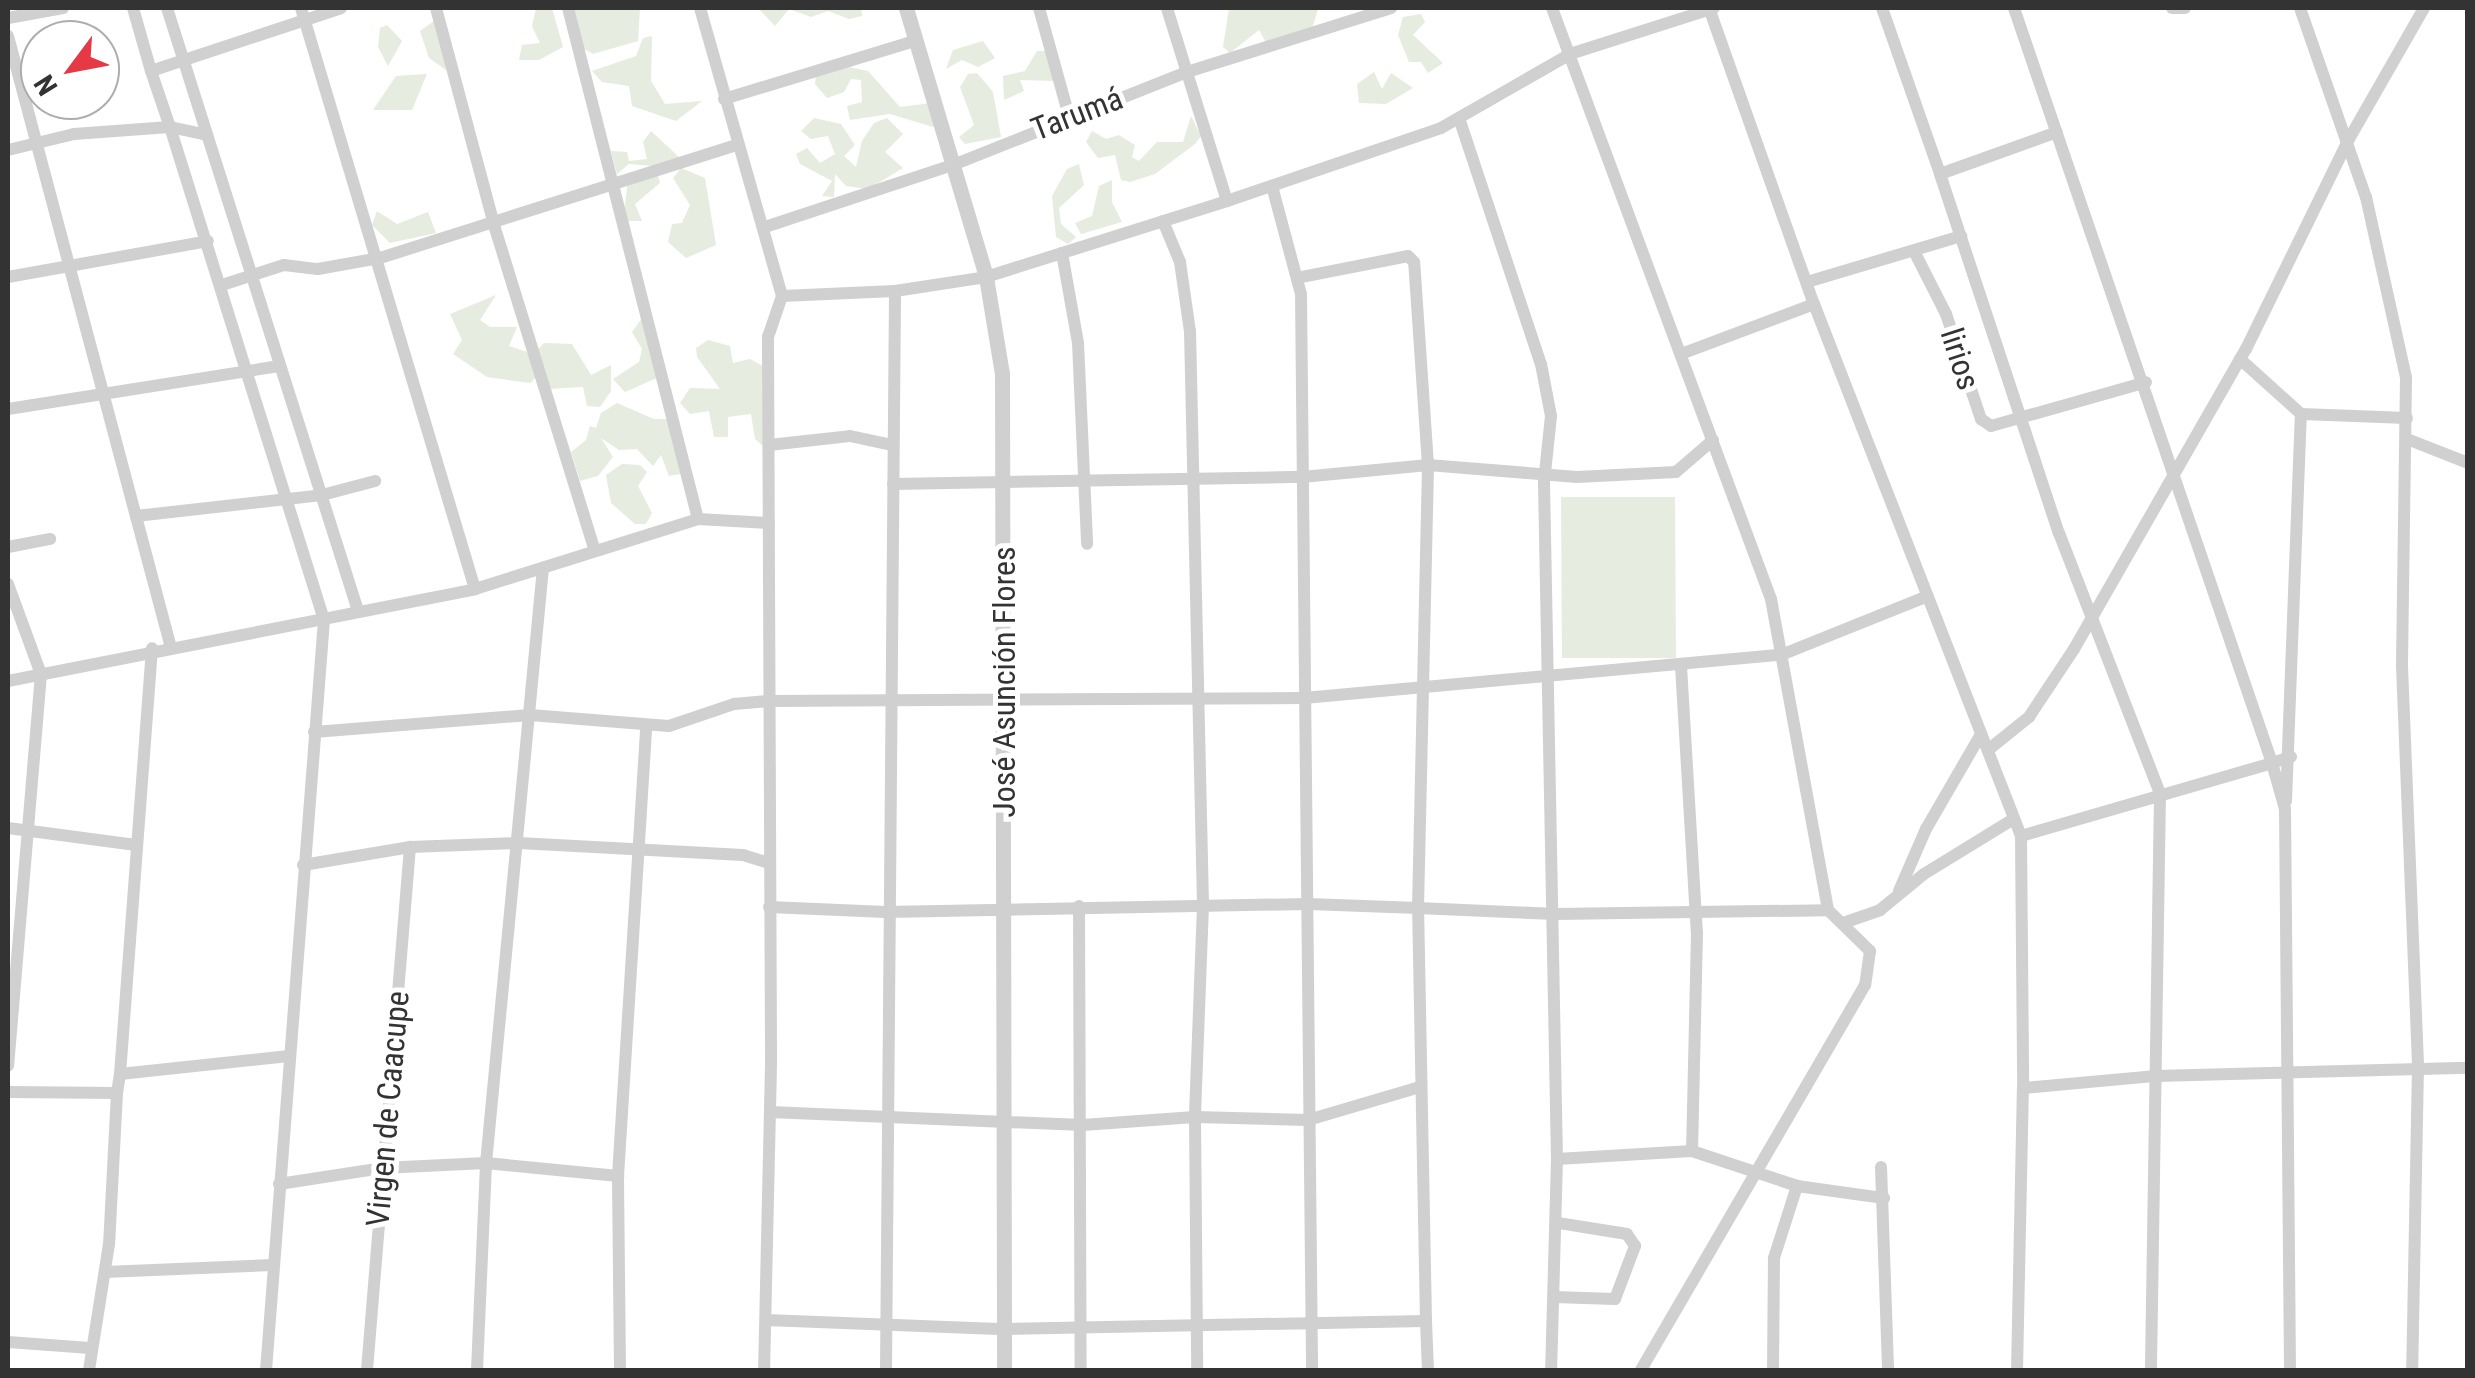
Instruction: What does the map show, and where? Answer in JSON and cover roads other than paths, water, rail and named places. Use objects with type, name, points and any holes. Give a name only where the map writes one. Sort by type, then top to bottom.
[{"type":"street","points":[[8,18],[64,8]]},
{"type":"street","points":[[132,8],[324,620],[266,1370]]},
{"type":"street","points":[[167,8],[256,274],[278,366],[358,612]]},
{"type":"street","points":[[151,71],[303,13],[340,8]]},
{"type":"street","points":[[436,8],[494,225],[595,550]]},
{"type":"street","points":[[568,8],[617,181],[698,519]]},
{"type":"street","points":[[700,8],[782,296],[768,337],[766,862],[770,1112],[764,1370]]},
{"type":"street","name":"José Asunción Flores","points":[[906,8],[986,276],[1002,374],[1006,701],[1004,1370]]},
{"type":"street","points":[[1040,8],[1069,116]]},
{"type":"street","points":[[1167,8],[1227,201]]},
{"type":"street","name":"Tarumá","points":[[765,227],[952,165],[1186,72],[1390,8]]},
{"type":"street","points":[[1552,8],[1771,598],[1828,910]]},
{"type":"street","points":[[782,296],[895,291],[986,276],[1062,253],[1272,186],[1459,118],[1570,54],[1710,8],[1814,304],[1982,734],[2010,821],[2021,836],[2023,1088],[2017,1370]]},
{"type":"street","points":[[1882,8],[2088,614],[2160,794],[2151,1370]]},
{"type":"street","points":[[2014,8],[2175,466],[2285,809]]},
{"type":"street","points":[[2172,8],[2185,8]]},
{"type":"street","points":[[2300,8],[2349,139],[2402,340],[2407,418],[2402,666],[2418,1068],[2412,1370]]},
{"type":"street","points":[[1988,750],[2037,706],[2240,359],[2349,139],[2424,8]]},
{"type":"street","points":[[303,13],[380,258],[475,590]]},
{"type":"street","points":[[8,36],[170,644]]},
{"type":"street","points":[[724,99],[916,40]]},
{"type":"street","points":[[1459,118],[1548,389],[1551,440],[1544,470],[1553,673],[1558,1223],[1551,1370]]},
{"type":"street","points":[[8,150],[37,142],[170,127],[207,136]]},
{"type":"street","points":[[1940,174],[2057,132]]},
{"type":"street","points":[[222,285],[284,265],[318,270],[380,258],[494,225],[736,144]]},
{"type":"street","points":[[1272,186],[1297,278],[1312,1370]]},
{"type":"street","points":[[1164,221],[1180,262],[1190,331],[1201,699],[1203,906],[1195,1117],[1197,1370]]},
{"type":"street","points":[[1807,282],[1961,236]]},
{"type":"street","points":[[8,278],[208,241]]},
{"type":"street","name":"lirios","points":[[1914,250],[1946,314],[1981,419],[1990,426],[2022,421],[2146,382]]},
{"type":"street","points":[[1062,253],[1078,343],[1087,544]]},
{"type":"street","points":[[1297,278],[1408,256],[1414,262],[1428,465],[1421,686],[1417,1088],[1428,1370]]},
{"type":"street","points":[[886,1370],[890,1118],[886,912],[893,484],[889,444],[895,291]]},
{"type":"street","points":[[1681,354],[1814,304]]},
{"type":"street","points":[[2240,359],[2301,414],[2407,418]]},
{"type":"street","points":[[8,409],[278,366]]},
{"type":"street","points":[[2290,1370],[2291,1073],[2285,809],[2291,758],[2301,414]]},
{"type":"street","points":[[769,445],[850,436],[889,444]]},
{"type":"street","points":[[2407,439],[2468,463]]},
{"type":"street","points":[[893,484],[1302,477],[1428,465],[1544,470],[1576,477],[1676,472],[1713,440]]},
{"type":"street","points":[[136,516],[322,494],[376,481]]},
{"type":"street","points":[[8,681],[170,644],[324,620],[475,590],[698,519],[770,522]]},
{"type":"street","points":[[8,547],[50,539]]},
{"type":"street","points":[[477,1370],[486,1163],[544,568]]},
{"type":"street","points":[[8,584],[40,674],[12,958],[8,1066]]},
{"type":"street","points":[[314,732],[530,715],[669,726],[734,704],[768,701],[1304,698],[1780,655],[1928,596]]},
{"type":"street","points":[[89,1370],[105,1272],[152,648]]},
{"type":"street","points":[[1680,666],[1695,908],[1692,1151]]},
{"type":"street","points":[[620,1370],[618,1176],[646,725]]},
{"type":"street","points":[[1897,895],[1926,829],[1982,734]]},
{"type":"street","points":[[2021,836],[2291,758]]},
{"type":"street","points":[[1846,922],[1880,910],[2010,821]]},
{"type":"street","points":[[8,828],[136,845]]},
{"type":"street","points":[[303,864],[410,847],[519,843],[640,852],[743,854],[766,862]]},
{"type":"street","name":"Virgen de Caacupe","points":[[367,1370],[410,847]]},
{"type":"street","points":[[769,907],[886,912],[1308,904],[1555,914],[1695,908],[1828,910],[1846,922],[1870,952],[1872,968],[1641,1370]]},
{"type":"street","points":[[1079,906],[1082,1370]]},
{"type":"street","points":[[120,1074],[289,1056]]},
{"type":"street","points":[[2023,1088],[2156,1076],[2468,1068]]},
{"type":"street","points":[[770,1112],[1006,1118],[1083,1125],[1195,1117],[1308,1120],[1417,1088]]},
{"type":"street","points":[[8,1092],[117,1093]]},
{"type":"street","points":[[1557,1159],[1692,1151],[1797,1186],[1884,1198]]},
{"type":"street","points":[[279,1184],[382,1168],[486,1163],[618,1176]]},
{"type":"street","points":[[1880,1166],[1888,1370]]},
{"type":"street","points":[[1773,1370],[1774,1258],[1797,1186]]},
{"type":"street","points":[[1554,1298],[1615,1299],[1635,1246],[1627,1234],[1558,1223]]},
{"type":"street","points":[[105,1272],[272,1265]]},
{"type":"street","points":[[766,1320],[1005,1329],[1426,1321]]},
{"type":"street","points":[[8,1342],[90,1348]]}]
